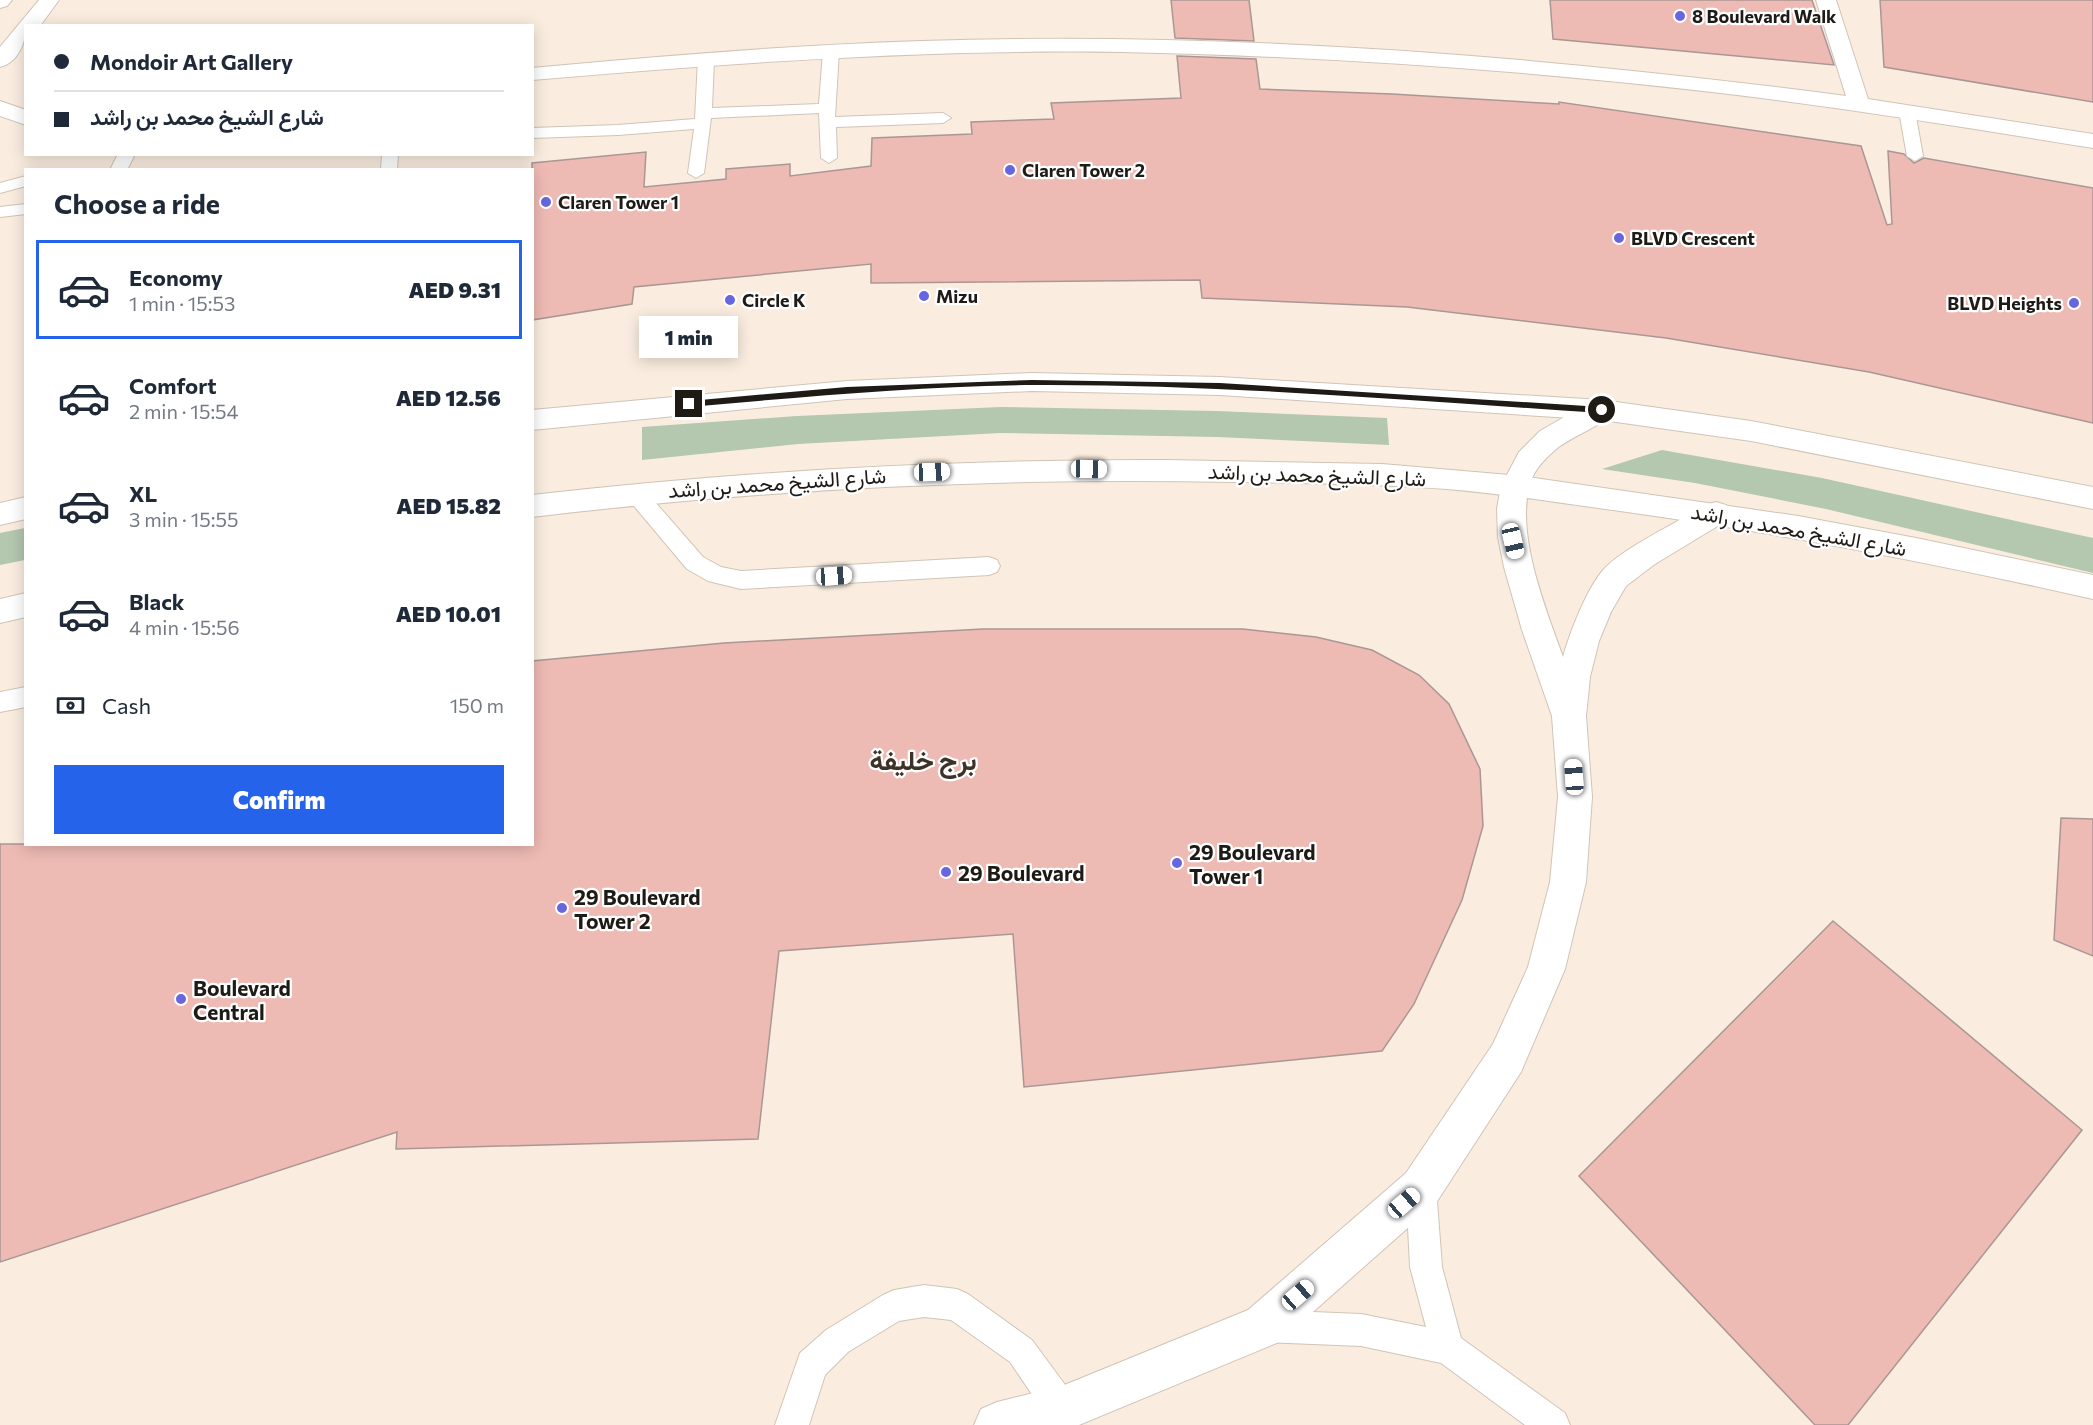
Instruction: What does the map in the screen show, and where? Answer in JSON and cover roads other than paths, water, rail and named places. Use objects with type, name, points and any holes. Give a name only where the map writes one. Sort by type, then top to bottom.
[{"type":"street","points":[[31,24],[49,0]]},
{"type":"street","points":[[1826,0],[1859,104]]},
{"type":"street","points":[[0,61],[24,31]]},
{"type":"street","points":[[534,74],[831,51],[1048,46],[1290,50],[1511,63],[1624,74],[1859,104],[2093,141]]},
{"type":"street","points":[[0,108],[24,117]]},
{"type":"street","points":[[0,129],[24,128]]},
{"type":"street","points":[[534,420],[847,390],[1032,382],[1220,386],[1602,410],[1872,453],[2093,498]]},
{"type":"street","points":[[1569,716],[1515,552],[1511,512],[1515,485],[1528,460],[1548,440],[1573,423],[1602,410]]},
{"type":"street","name":"شارع الشيخ محمد بن راشد","points":[[534,506],[635,493],[864,474],[1089,469],[1422,476],[1515,485],[1716,513],[1925,552],[2093,587]]},
{"type":"street","points":[[0,514],[24,508]]},
{"type":"street","points":[[997,1425],[1067,1417],[1263,1326],[1421,1188],[1507,1058],[1546,969],[1568,882],[1575,797],[1569,716],[1574,677],[1583,640],[1597,608],[1616,578],[1644,556],[1716,513]]},
{"type":"street","points":[[0,611],[24,605]]},
{"type":"lane","points":[[829,158],[827,115],[831,51]]},
{"type":"lane","points":[[696,173],[703,118],[706,59]]},
{"type":"lane","points":[[1907,111],[1915,156]]},
{"type":"lane","points":[[534,133],[618,130],[703,118],[827,115],[943,118]]},
{"type":"lane","points":[[0,188],[24,182]]},
{"type":"lane","points":[[0,212],[24,209]]},
{"type":"lane","points":[[635,493],[695,563],[716,575],[741,580],[989,566]]},
{"type":"lane","points":[[0,702],[24,697]]},
{"type":"lane","points":[[1421,1188],[1426,1267],[1448,1348]]},
{"type":"lane","points":[[792,1425],[812,1365],[837,1341],[894,1306],[924,1301],[957,1305],[1021,1351],[1067,1417]]},
{"type":"lane","points":[[1263,1326],[1360,1330],[1448,1348],[1553,1425]]},
{"type":"place","name":"8 Boulevard Walk","points":[[1680,16]]},
{"type":"place","name":"Claren Tower 2","points":[[1010,170]]},
{"type":"place","name":"Claren Tower 1","points":[[546,202]]},
{"type":"place","name":"BLVD Crescent","points":[[1619,238]]},
{"type":"place","name":"Mizu","points":[[924,296]]},
{"type":"place","name":"Circle K","points":[[730,300]]},
{"type":"place","name":"BLVD Heights","points":[[2074,303]]},
{"type":"place","name":"29 Boulevard Tower 1","points":[[1177,863]]},
{"type":"place","name":"29 Boulevard","points":[[946,872]]},
{"type":"place","name":"29 Boulevard Tower 2","points":[[562,908]]},
{"type":"place","name":"Boulevard Central","points":[[181,999]]},
{"type":"district","name":"برج خليفة","points":[[923,759]]}]
